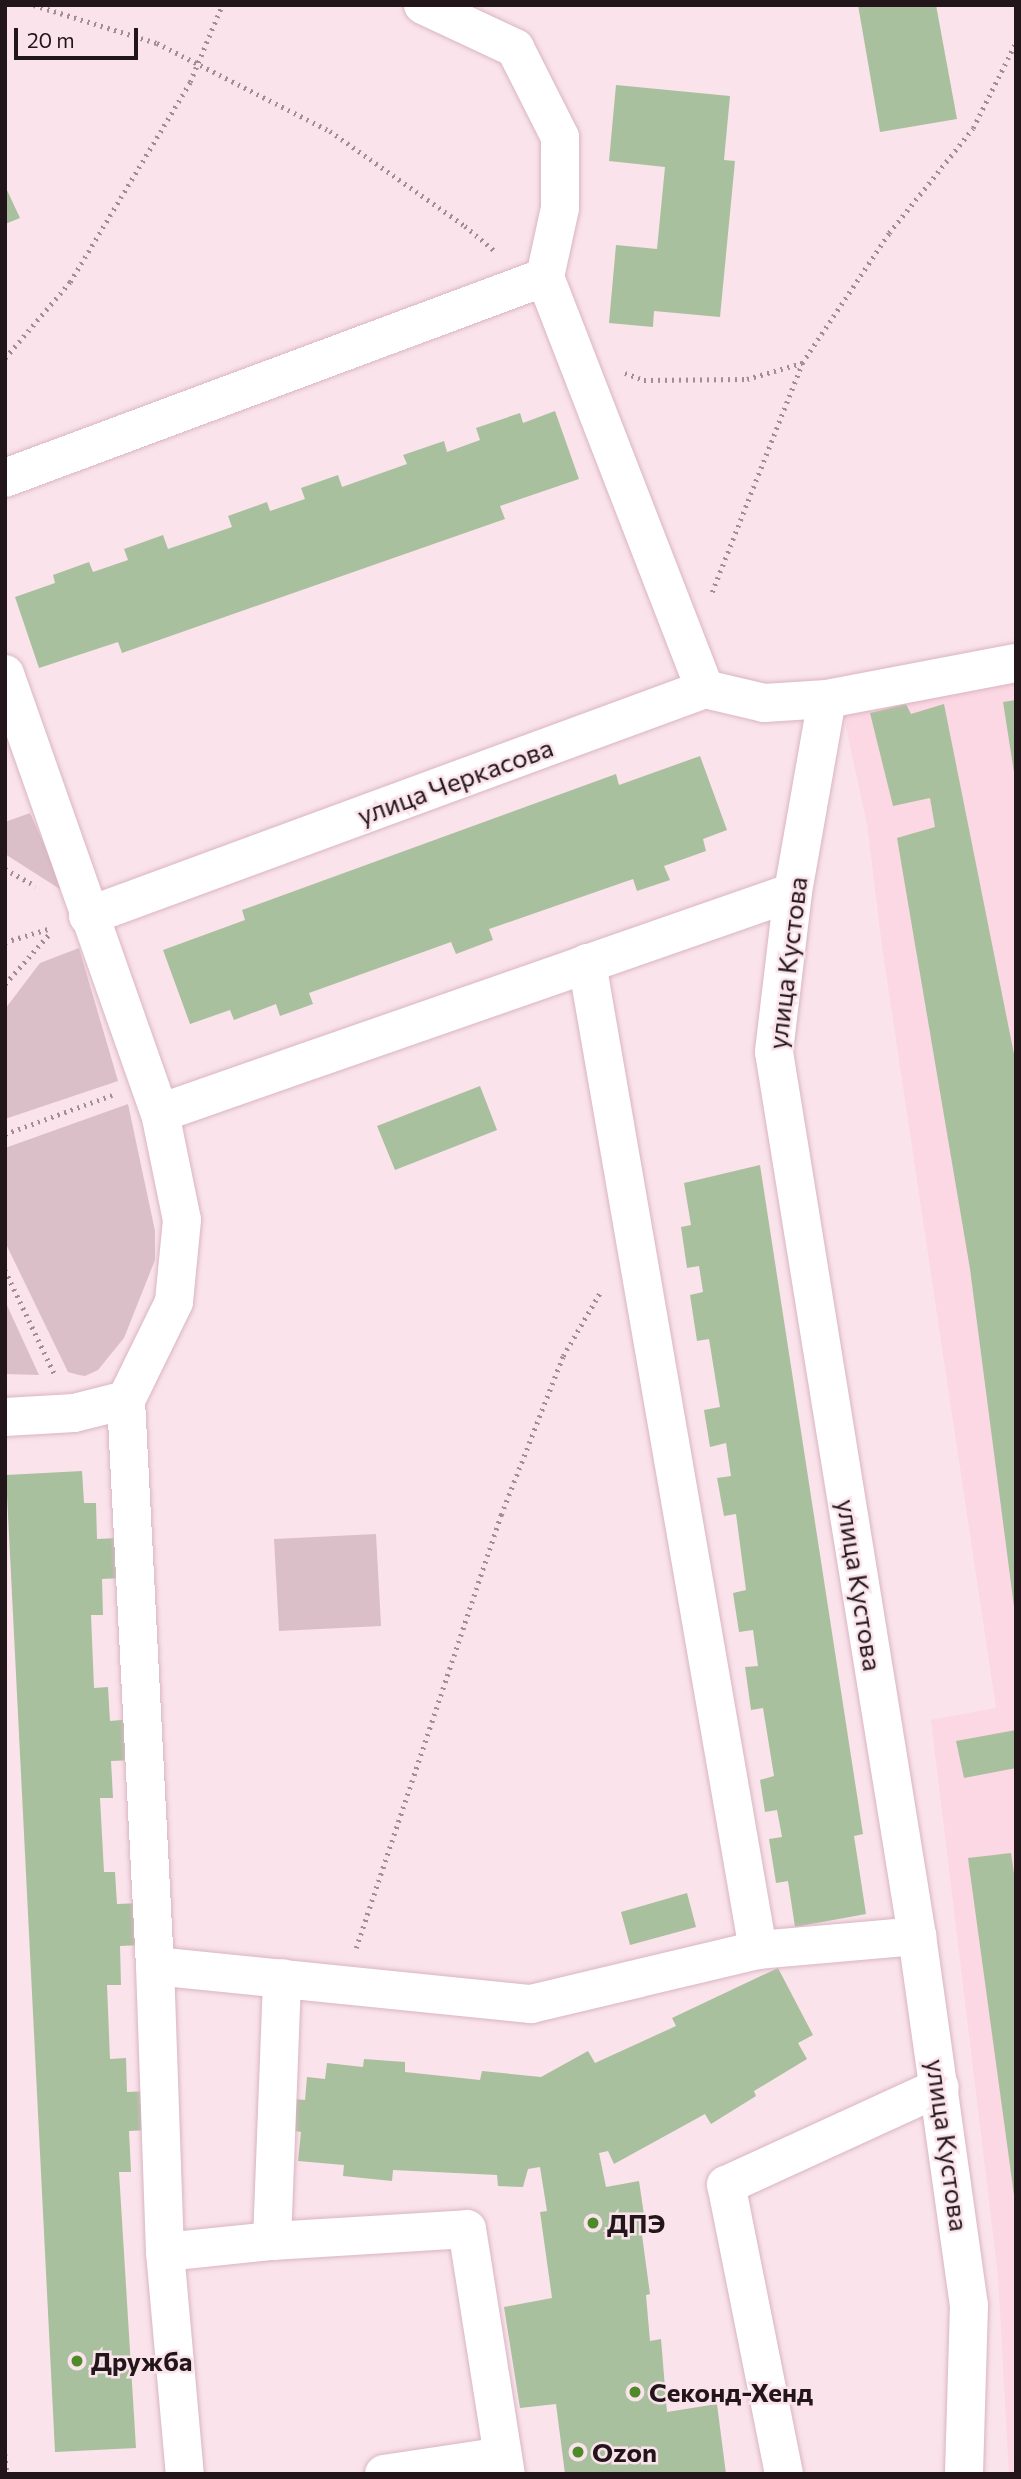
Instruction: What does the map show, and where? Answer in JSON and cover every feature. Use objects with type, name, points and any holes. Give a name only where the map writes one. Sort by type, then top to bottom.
[{"type":"street","points":[[423,5],[516,48],[561,137],[560,208],[538,279],[575,354],[705,689],[764,703],[827,699],[1016,663]]},
{"type":"street","points":[[5,478],[538,279]]},
{"type":"street","points":[[5,674],[154,1098],[182,1220],[174,1302],[126,1400],[155,1966],[165,2252],[185,2474]]},
{"type":"street","name":"улица Черкасова","points":[[88,916],[705,689]]},
{"type":"street","name":"улица Кустова","points":[[827,699],[793,892],[774,1052],[917,1936],[970,2305],[964,2474]]},
{"type":"street","points":[[154,1098],[587,963],[793,892]]},
{"type":"street","points":[[587,963],[758,1950]]},
{"type":"street","points":[[5,1417],[74,1413],[126,1400]]},
{"type":"street","points":[[155,1966],[531,2004],[758,1950],[917,1936]]},
{"type":"street","points":[[272,2241],[282,1978]]},
{"type":"street","points":[[784,2474],[726,2185],[940,2087]]},
{"type":"street","points":[[165,2252],[272,2241],[467,2229],[504,2465],[384,2474]]},
{"type":"path","points":[[34,5],[157,44],[330,131],[538,279]]},
{"type":"path","points":[[5,358],[70,282],[190,82],[222,5]]},
{"type":"path","points":[[689,647],[802,363],[889,233],[972,128],[1016,42]]},
{"type":"path","points":[[575,354],[644,380],[747,379],[802,363]]},
{"type":"path","points":[[5,943],[55,927],[5,984]]},
{"type":"path","points":[[5,1134],[154,1098]]},
{"type":"path","points":[[5,1270],[74,1413]]},
{"type":"path","points":[[343,1985],[401,1821],[501,1515],[563,1356],[602,1289]]},
{"type":"path","points":[[5,2454],[7,2474]]},
{"type":"shaded area","points":[[1016,676],[1016,2474],[1009,2474],[998,2275],[931,1720],[996,1708],[882,946],[867,824],[842,709]]},
{"type":"shaded area","points":[[30,813],[66,893],[5,854],[5,822]]},
{"type":"shaded area","points":[[79,948],[118,1081],[5,1119],[5,1009],[40,963]]},
{"type":"shaded area","points":[[128,1104],[155,1231],[155,1260],[124,1338],[98,1370],[85,1376],[79,1375],[68,1372],[5,1242],[5,1148]]},
{"type":"shaded area","points":[[5,1301],[39,1375],[5,1374]]},
{"type":"shaded area","points":[[376,1534],[381,1626],[279,1631],[274,1539]]},
{"type":"building","points":[[858,5],[936,5],[957,119],[880,132]]},
{"type":"building","points":[[616,85],[730,96],[724,160],[735,161],[720,317],[654,311],[653,327],[609,323],[616,245],[657,249],[665,167],[609,161]]},
{"type":"building","points":[[5,186],[20,218],[5,224]]},
{"type":"building","points":[[555,411],[579,479],[500,506],[505,519],[122,653],[118,642],[39,668],[15,597],[55,583],[53,575],[89,562],[93,572],[128,560],[124,549],[163,535],[168,549],[232,527],[228,516],[267,502],[270,511],[305,499],[301,488],[338,475],[342,487],[407,464],[403,455],[444,441],[447,452],[480,440],[476,428],[520,413],[523,423]]},
{"type":"building","points":[[1016,700],[1016,772],[1014,772],[1003,702]]},
{"type":"building","points":[[906,704],[911,714],[944,704],[1016,1064],[1016,1622],[970,1269],[897,838],[935,827],[930,798],[893,806],[870,713]]},
{"type":"building","points":[[700,756],[727,830],[703,839],[706,851],[664,866],[670,880],[637,891],[633,879],[489,929],[493,940],[456,954],[451,942],[309,993],[313,1004],[280,1016],[276,1004],[234,1020],[230,1010],[190,1024],[163,950],[245,920],[242,910],[616,774],[619,785]]},
{"type":"building","points":[[480,1086],[497,1130],[395,1170],[377,1126]]},
{"type":"building","points":[[760,1165],[863,1834],[854,1836],[866,1914],[795,1927],[788,1881],[776,1883],[769,1839],[782,1837],[777,1810],[765,1812],[760,1780],[774,1776],[763,1708],[751,1710],[745,1667],[758,1666],[753,1630],[739,1632],[733,1593],[746,1590],[736,1514],[724,1516],[717,1478],[731,1476],[726,1443],[710,1447],[704,1410],[720,1407],[709,1339],[697,1341],[690,1295],[703,1292],[699,1266],[687,1268],[681,1227],[691,1225],[684,1183]]},
{"type":"building","points":[[82,1471],[84,1503],[96,1503],[97,1539],[119,1538],[121,1578],[102,1579],[103,1615],[91,1615],[94,1688],[108,1687],[110,1721],[132,1719],[134,1760],[111,1761],[113,1798],[100,1798],[104,1872],[115,1872],[117,1904],[141,1903],[143,1945],[120,1946],[121,1985],[107,1985],[110,2059],[126,2058],[127,2092],[148,2091],[150,2130],[129,2131],[131,2172],[119,2172],[136,2448],[55,2452],[6,1475]]},
{"type":"building","points":[[1016,1730],[1016,1768],[964,1778],[956,1741]]},
{"type":"building","points":[[1011,1853],[1016,1888],[1014,2195],[968,1858]]},
{"type":"building","points":[[687,1893],[696,1927],[630,1945],[621,1912]]},
{"type":"building","name":"ДПЭ","points":[[778,1968],[813,2035],[798,2043],[807,2059],[754,2091],[756,2096],[711,2124],[705,2114],[614,2164],[608,2151],[599,2153],[606,2187],[639,2181],[647,2235],[642,2235],[650,2294],[646,2295],[650,2341],[661,2339],[667,2412],[717,2404],[726,2474],[565,2474],[556,2404],[520,2408],[504,2307],[552,2298],[540,2212],[547,2211],[540,2167],[528,2169],[523,2187],[498,2186],[497,2175],[393,2170],[392,2181],[343,2176],[344,2165],[298,2161],[301,2132],[290,2130],[294,2099],[305,2100],[307,2077],[325,2079],[327,2063],[363,2067],[364,2059],[405,2062],[405,2072],[480,2080],[482,2071],[541,2077],[588,2051],[595,2063],[676,2026],[672,2018]]},
{"type":"place","name":"ДПЭ","points":[[593,2223]]},
{"type":"place","name":"Дружба","points":[[77,2361]]},
{"type":"place","name":"Секонд-Хенд","points":[[635,2392]]},
{"type":"place","name":"Ozon","points":[[578,2452]]}]
